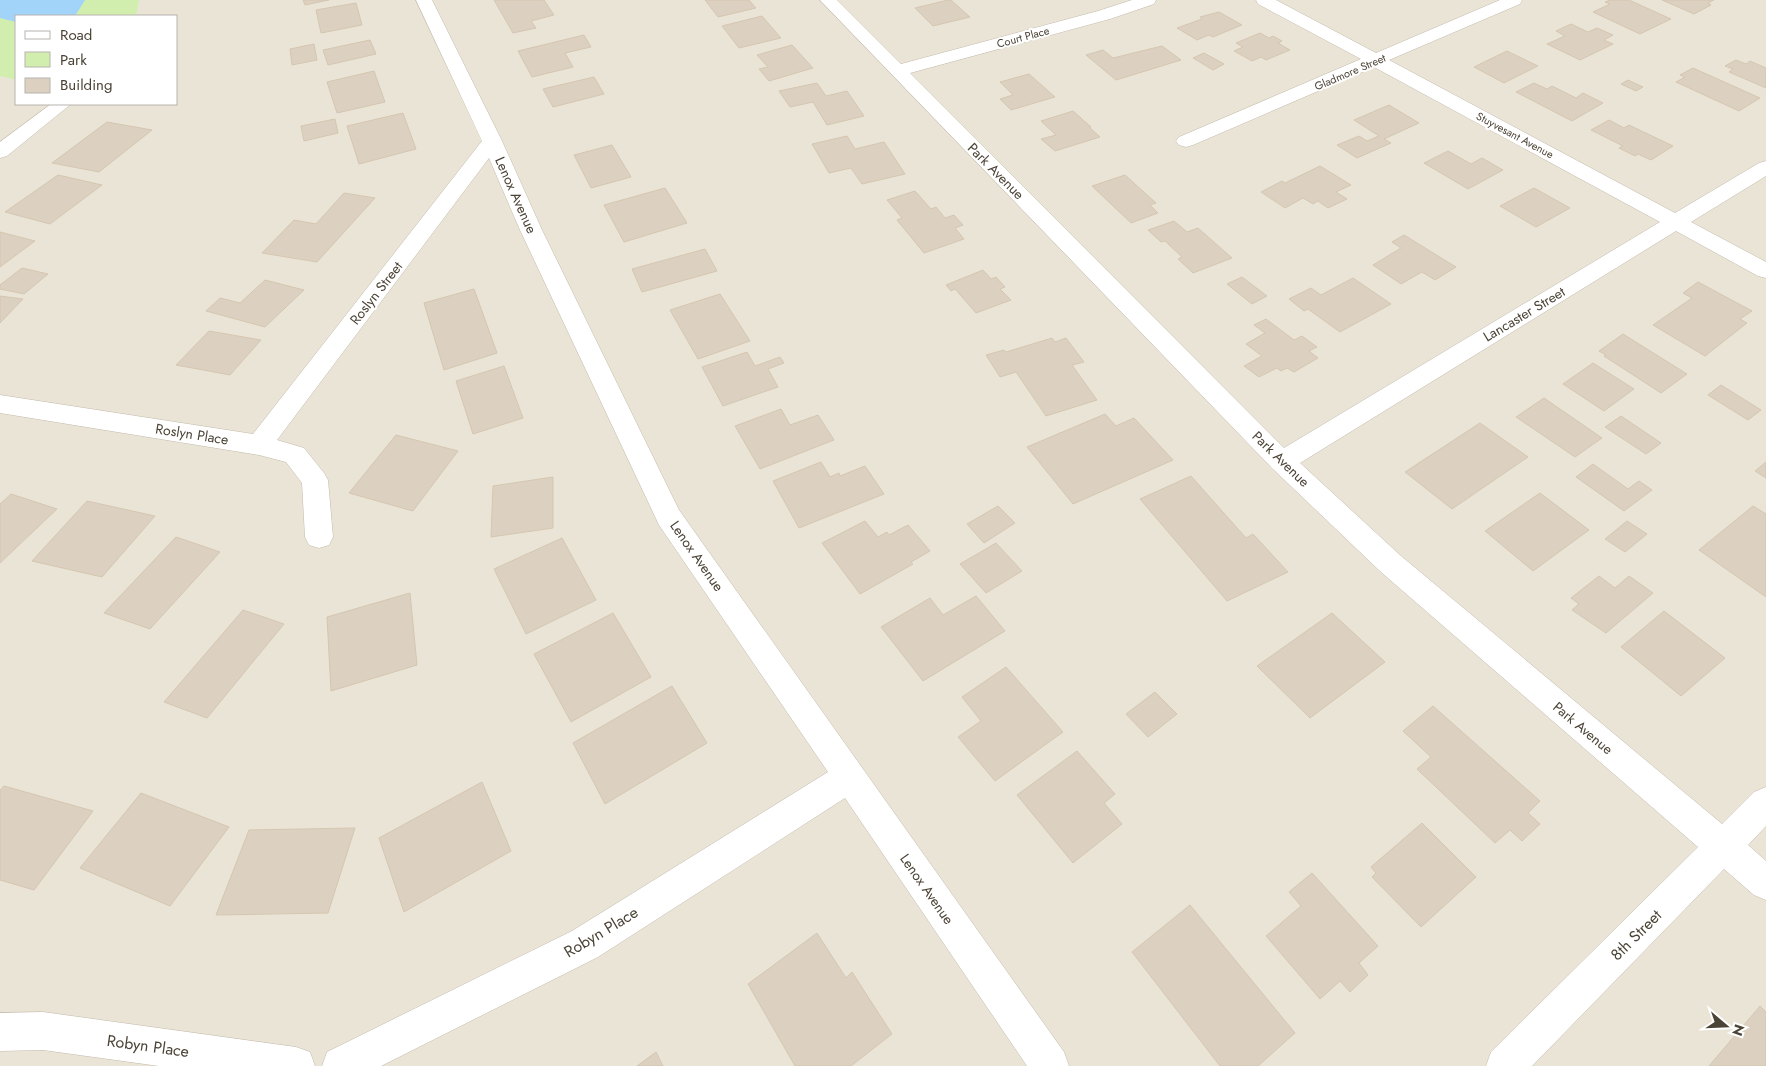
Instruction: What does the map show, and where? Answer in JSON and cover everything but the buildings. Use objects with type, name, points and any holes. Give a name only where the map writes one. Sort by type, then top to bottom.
[{"type":"street","name":"Lenox Avenue","points":[[424,0],[492,141],[531,230],[669,517],[1050,1066]]},
{"type":"street","name":"Park Avenue","points":[[828,0],[1282,462],[1391,564],[1766,883]]},
{"type":"street","name":"Court Place","points":[[897,71],[1104,15],[1148,0]]},
{"type":"street","name":"Stuyvesant Avenue","points":[[1264,0],[1766,271]]},
{"type":"street","name":"Gladmore Street","points":[[1186,141],[1514,0]]},
{"type":"street","points":[[0,152],[61,105]]},
{"type":"street","name":"Roslyn Street","points":[[259,444],[492,141]]},
{"type":"street","name":"Lancaster Street","points":[[1282,462],[1766,167]]},
{"type":"street","name":"Roslyn Place","points":[[0,404],[259,444],[295,455],[315,480],[319,537]]},
{"type":"street","name":"Robyn Place","points":[[342,1066],[585,944],[849,776]]},
{"type":"street","name":"8th Street","points":[[1505,1066],[1766,803]]},
{"type":"street","name":"Robyn Place","points":[[0,1032],[43,1031],[296,1066]]},
{"type":"shaded area","points":[[0,0],[1766,0],[1766,1066],[0,1066]]},
{"type":"green space","points":[[0,0],[139,0],[136,15],[15,15],[15,80],[0,76]]},
{"type":"water","points":[[0,0],[85,0],[76,15],[15,15],[15,22],[0,18]]}]
